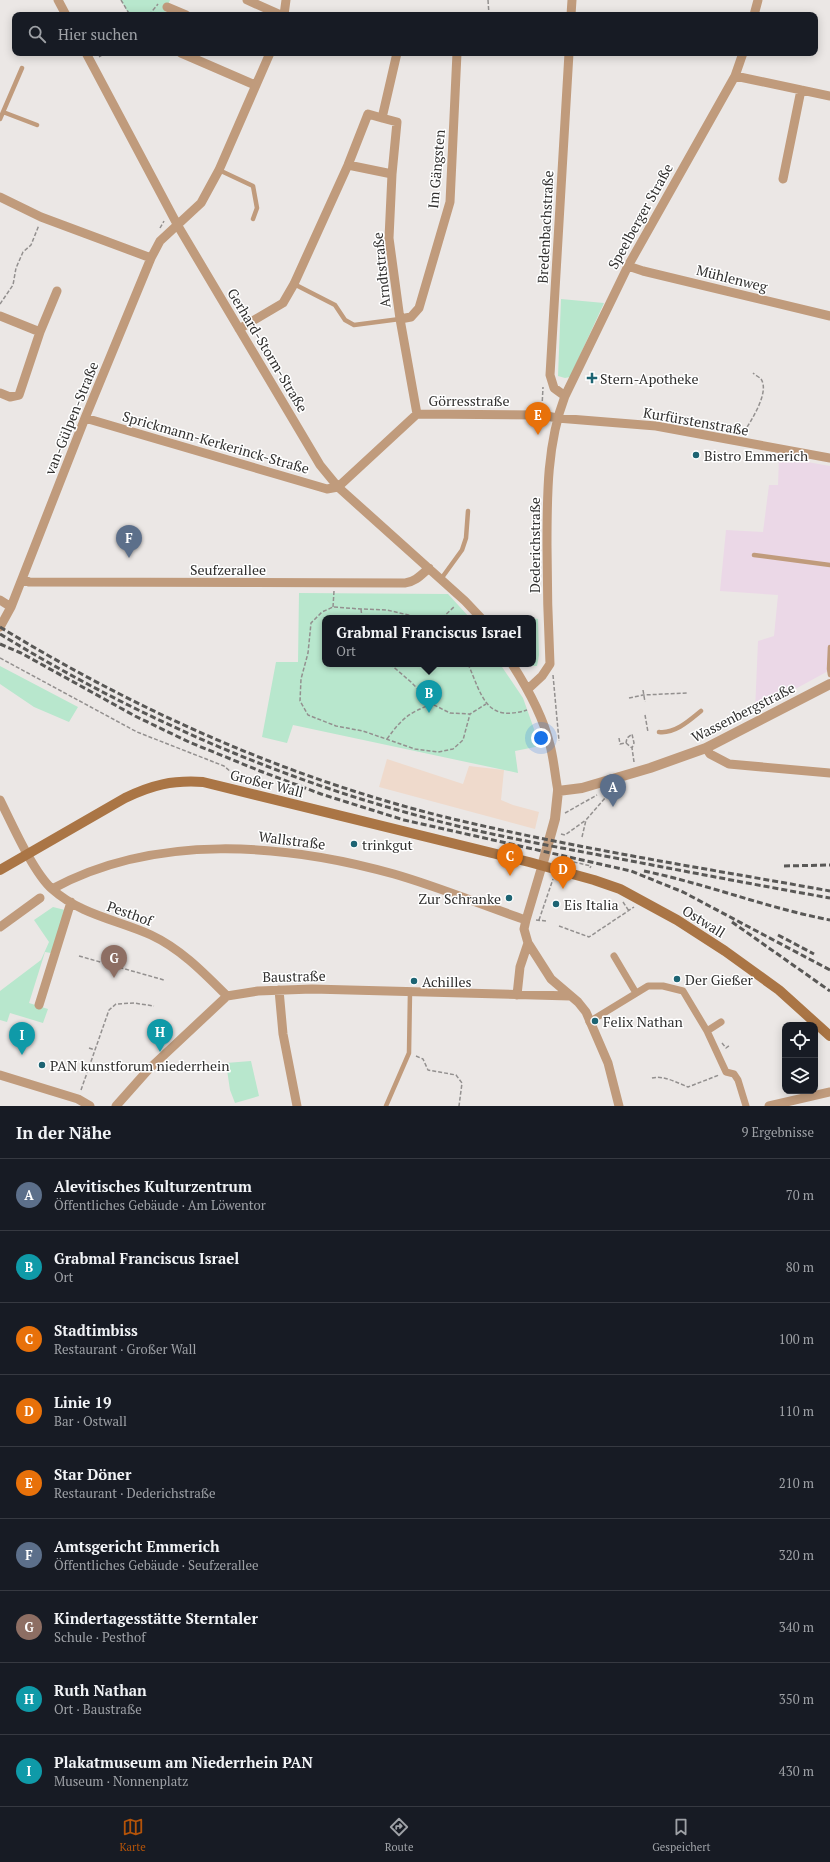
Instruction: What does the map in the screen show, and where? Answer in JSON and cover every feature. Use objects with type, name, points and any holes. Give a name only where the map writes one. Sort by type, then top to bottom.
[{"type":"main road","name":"Großer Wall","points":[[0,870],[145,788],[172,782],[186,781],[203,782],[238,790],[542,866]]},
{"type":"main road","name":"Ostwall","points":[[542,866],[594,880],[620,889],[644,901],[701,935],[779,990],[830,1036]]},
{"type":"street","points":[[58,0],[64,12]]},
{"type":"street","points":[[248,0],[275,12]]},
{"type":"street","points":[[283,12],[286,0]]},
{"type":"street","points":[[571,12],[572,0]]},
{"type":"street","points":[[755,12],[758,0]]},
{"type":"street","points":[[163,5],[179,12]]},
{"type":"street","name":"Gerhard-Storm-Straße","points":[[88,56],[178,226],[320,465],[338,487],[429,568],[478,615]]},
{"type":"street","points":[[187,56],[255,85]]},
{"type":"street","name":"van-Gülpen-Straße","points":[[0,627],[11,607],[86,418],[152,258],[160,241],[202,203],[219,170],[269,56]]},
{"type":"street","points":[[239,329],[282,303],[294,284],[348,165],[368,114],[382,118],[396,56]]},
{"type":"street","name":"Im Gängsten","points":[[400,319],[411,317],[419,308],[450,202],[457,56]]},
{"type":"street","name":"Bredenbachstraße","points":[[550,375],[569,56]]},
{"type":"street","name":"Speelberger Straße","points":[[565,396],[628,266],[734,76],[742,56]]},
{"type":"street","points":[[734,76],[830,96]]},
{"type":"street","points":[[783,179],[801,90]]},
{"type":"street","name":"Arndtstraße","points":[[382,118],[397,122],[392,174],[389,238],[400,319],[416,414]]},
{"type":"street","points":[[348,165],[392,174]]},
{"type":"street","points":[[0,197],[41,217],[152,258]]},
{"type":"street","name":"Mühlenweg","points":[[628,266],[650,273],[830,316]]},
{"type":"street","points":[[0,393],[10,397],[19,395],[40,332],[57,291]]},
{"type":"street","points":[[0,316],[40,332]]},
{"type":"street","points":[[550,375],[554,388],[565,396]]},
{"type":"street","name":"Dederichstraße","points":[[550,664],[547,525],[550,470],[553,435],[565,396]]},
{"type":"street","name":"Görresstraße","points":[[338,487],[416,414],[542,415],[557,418]]},
{"type":"street","name":"Sprickmann-Kerkerinck-Straße","points":[[86,418],[327,489],[338,487]]},
{"type":"street","name":"Kurfürstenstraße","points":[[557,418],[656,426],[830,458]]},
{"type":"street","name":"Seufzerallee","points":[[22,580],[29,582],[96,583],[411,582],[418,579],[429,568]]},
{"type":"street","points":[[0,600],[11,607]]},
{"type":"street","points":[[528,689],[542,676],[550,664]]},
{"type":"street","points":[[514,667],[528,689],[536,707],[550,744],[562,791],[558,799],[552,834],[524,929],[528,943],[551,979],[578,1002],[586,1012],[589,1022],[608,1062],[619,1106]]},
{"type":"street","name":"Wassenbergstraße","points":[[562,791],[582,788],[668,762],[706,748],[830,684]]},
{"type":"street","points":[[706,748],[710,754],[729,764],[830,773]]},
{"type":"street","points":[[0,800],[28,854]]},
{"type":"street","name":"Wallstraße","points":[[52,889],[75,876],[130,859],[201,850],[257,850],[327,858],[395,874],[526,920]]},
{"type":"street","name":"Pesthof","points":[[28,854],[52,889],[71,902],[105,919],[151,935],[176,949],[203,972],[227,996]]},
{"type":"street","points":[[0,927],[40,898]]},
{"type":"street","points":[[39,1005],[71,902]]},
{"type":"street","points":[[517,995],[520,967],[528,943]]},
{"type":"street","points":[[614,956],[636,993]]},
{"type":"street","points":[[589,1022],[648,986],[663,986],[683,991],[707,1031],[726,1072],[734,1074],[738,1080],[746,1106]]},
{"type":"street","points":[[280,990],[283,1034],[297,1106]]},
{"type":"street","name":"Baustraße","points":[[227,996],[243,992],[280,990],[570,996]]},
{"type":"street","points":[[116,1106],[148,1070],[227,996]]},
{"type":"street","points":[[707,1031],[721,1022]]},
{"type":"street","points":[[0,1075],[78,1099],[90,1106]]},
{"type":"street","points":[[769,1106],[830,1092]]},
{"type":"lane","points":[[0,119],[22,68]]},
{"type":"lane","points":[[3,112],[37,125]]},
{"type":"lane","points":[[219,170],[253,186],[257,208],[253,219]]},
{"type":"lane","points":[[294,284],[335,305],[345,320],[354,325],[400,319]]},
{"type":"lane","points":[[441,579],[462,550],[466,538],[468,511]]},
{"type":"lane","points":[[754,554],[830,565]]},
{"type":"lane","points":[[830,647],[830,675]]},
{"type":"lane","points":[[660,732],[669,732],[685,724],[701,711]]},
{"type":"lane","points":[[386,1106],[409,1053],[410,992]]},
{"type":"path","points":[[121,0],[128,12]]},
{"type":"path","points":[[488,0],[489,12]]},
{"type":"path","points":[[153,12],[163,5]]},
{"type":"path","points":[[96,58],[100,56]]},
{"type":"path","points":[[0,304],[14,285],[16,268],[23,252],[31,245],[41,217]]},
{"type":"path","points":[[739,441],[756,412],[764,387],[761,379],[753,373]]},
{"type":"path","points":[[542,415],[543,380],[550,375]]},
{"type":"path","points":[[334,607],[335,583]]},
{"type":"path","points":[[445,615],[452,608],[465,601]]},
{"type":"path","points":[[408,615],[387,610],[334,607],[322,612],[311,624],[308,653],[300,679],[300,701],[308,715],[336,726],[364,731],[415,749],[438,752],[453,749],[462,740],[470,714]]},
{"type":"path","points":[[361,608],[362,615]]},
{"type":"path","points":[[0,658],[137,732],[224,766],[232,773],[238,790]]},
{"type":"path","points":[[550,664],[555,682],[556,712],[560,744]]},
{"type":"path","points":[[394,667],[411,682],[432,704],[450,713],[470,714],[486,704]]},
{"type":"path","points":[[469,667],[486,704],[498,713],[517,713],[536,707]]},
{"type":"path","points":[[643,690],[645,702]]},
{"type":"path","points":[[629,698],[643,695],[687,693]]},
{"type":"path","points":[[387,739],[397,725],[412,711],[432,704]]},
{"type":"path","points":[[645,715],[648,732]]},
{"type":"path","points":[[626,743],[627,738],[632,734],[634,743],[632,748],[634,761]]},
{"type":"path","points":[[619,738],[620,744],[626,743],[632,748]]},
{"type":"path","points":[[552,834],[565,835],[586,820],[615,786]]},
{"type":"path","points":[[562,791],[567,812]]},
{"type":"path","points":[[582,837],[586,820]]},
{"type":"path","points":[[564,863],[565,860],[578,862],[591,866],[590,869]]},
{"type":"path","points":[[540,920],[553,879]]},
{"type":"path","points":[[559,926],[589,937],[644,901]]},
{"type":"path","points":[[79,956],[164,980]]},
{"type":"path","points":[[78,1099],[109,1010],[116,1004],[154,1006]]},
{"type":"path","points":[[724,1042],[726,1048],[730,1045]]},
{"type":"path","points":[[89,1048],[95,1050]]},
{"type":"path","points":[[409,1053],[423,1059],[428,1070],[456,1075],[462,1082],[459,1106]]},
{"type":"path","points":[[652,1078],[656,1077],[688,1087],[726,1072]]},
{"type":"shaded area","points":[[779,457],[830,466],[830,670],[755,711],[758,641],[774,636],[778,595],[720,591],[726,530],[763,532],[769,485],[778,485]]},
{"type":"shaded area","points":[[387,759],[463,784],[469,766],[504,770],[501,800],[539,812],[535,829],[379,787]]},
{"type":"green space","points":[[121,0],[170,0],[165,12],[127,12]]},
{"type":"green space","points":[[561,299],[604,303],[570,377],[565,378],[558,376]]},
{"type":"green space","points":[[299,593],[448,594],[467,615],[322,615],[322,667],[502,667],[523,698],[540,746],[515,751],[518,773],[293,725],[287,743],[262,737],[276,662],[298,662]]},
{"type":"green space","points":[[536,619],[538,619],[539,655],[537,666]]},
{"type":"green space","points":[[0,666],[78,707],[69,722],[34,707],[0,684]]},
{"type":"green space","points":[[53,907],[65,910],[51,953],[45,952],[29,1003],[48,1009],[43,1023],[10,1013],[7,1022],[0,1020],[0,991],[41,960],[49,942],[34,920]]},
{"type":"green space","points":[[251,1061],[259,1096],[235,1103],[230,1090],[226,1063]]},
{"type":"railway","points":[[0,627],[106,687],[161,715],[217,740],[331,784],[390,802],[496,829],[639,857],[830,891]]},
{"type":"railway","points":[[0,634],[100,691],[203,740],[256,762],[364,800],[445,823],[496,835],[830,898]]},
{"type":"railway","points":[[0,644],[21,653],[135,716],[189,742],[260,771],[321,794],[404,820],[631,871],[683,892],[830,970]]},
{"type":"railway","points":[[784,866],[830,865]]},
{"type":"railway","points":[[644,871],[691,882],[783,909],[830,920]]},
{"type":"railway","points":[[732,922],[830,991]]},
{"type":"railway","points":[[778,935],[814,954]]},
{"type":"place","name":"Stern-Apotheke","points":[[592,378]]},
{"type":"place","name":"Star Döner","points":[[538,435]]},
{"type":"place","name":"Bistro Emmerich","points":[[696,455]]},
{"type":"place","name":"Amtsgericht Emmerich","points":[[129,558]]},
{"type":"place","name":"Grabmal Franciscus Israel","points":[[429,713]]},
{"type":"place","name":"Alevitisches Kulturzentrum","points":[[613,807]]},
{"type":"place","name":"trinkgut","points":[[354,844]]},
{"type":"place","name":"Stadtimbiss","points":[[510,876]]},
{"type":"place","name":"Linie 19","points":[[563,889]]},
{"type":"place","name":"Zur Schranke","points":[[509,898]]},
{"type":"place","name":"Eis Italia","points":[[556,904]]},
{"type":"place","name":"Kindertagesstätte Sterntaler","points":[[114,978]]},
{"type":"place","name":"Der Gießer","points":[[677,979]]},
{"type":"place","name":"Achilles","points":[[414,981]]},
{"type":"place","name":"Felix Nathan","points":[[595,1021]]},
{"type":"place","name":"Ruth Nathan","points":[[160,1052]]},
{"type":"place","name":"Plakatmuseum am Niederrhein PAN","points":[[22,1055]]},
{"type":"place","name":"PAN kunstforum niederrhein","points":[[42,1065]]}]
